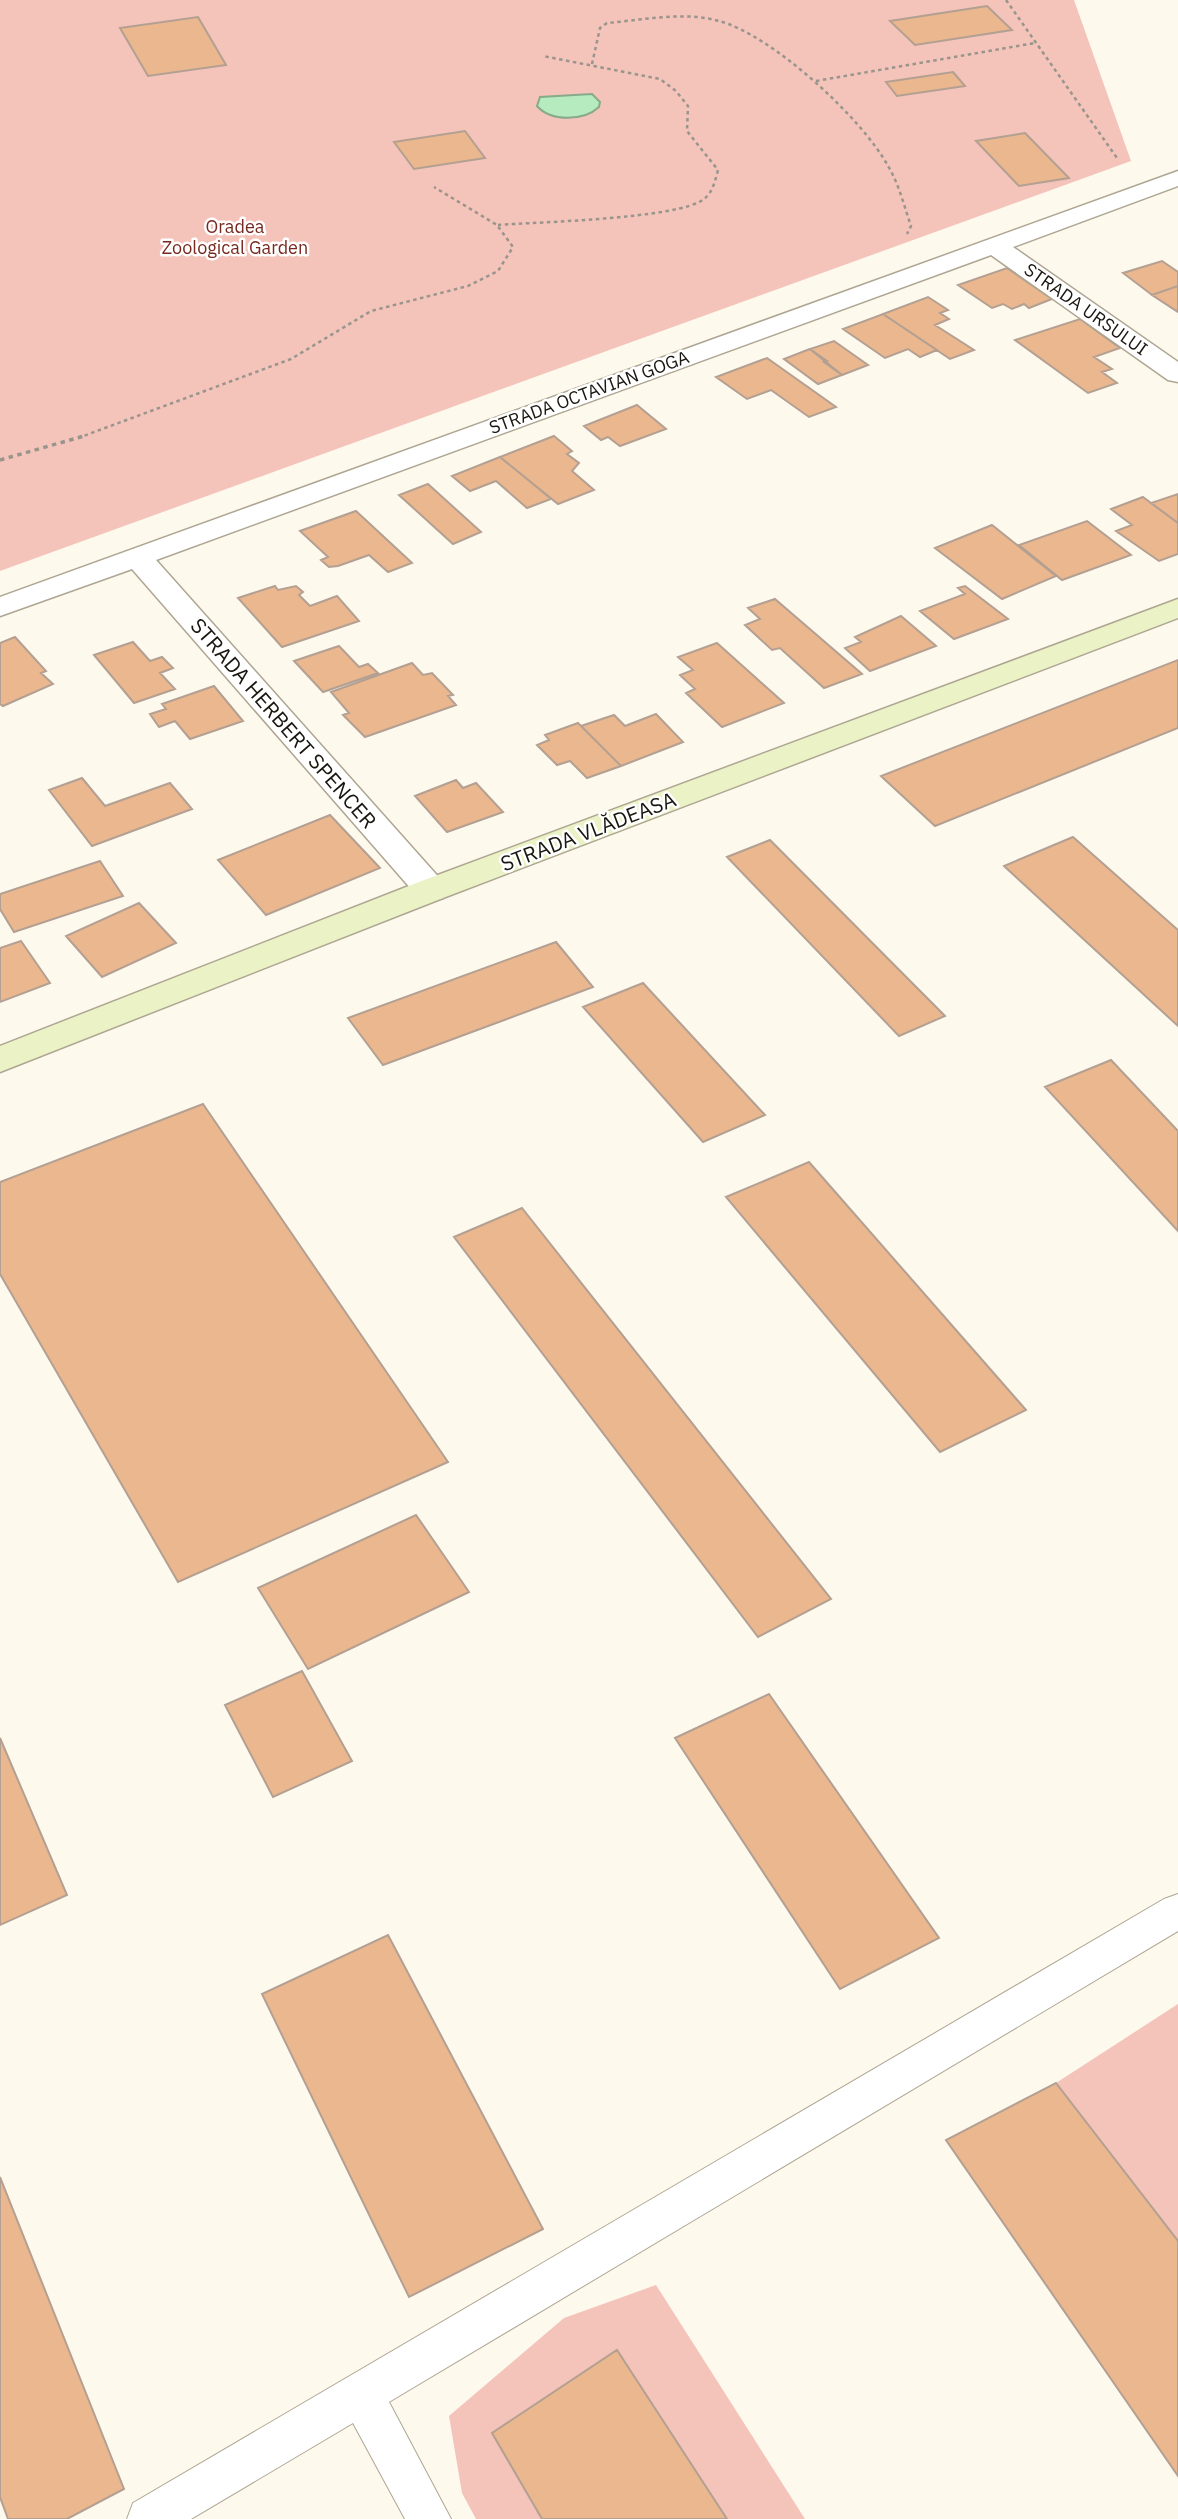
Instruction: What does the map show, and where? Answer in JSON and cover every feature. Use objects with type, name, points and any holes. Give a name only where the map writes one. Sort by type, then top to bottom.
[{"type":"street","name":"STRADA OCTAVIAN GOGA","points":[[0,607],[1166,182]]},
{"type":"street","name":"STRADA URSULUI","points":[[994,245],[1178,373]]},
{"type":"street","name":"STRADA HERBERT SPENCER","points":[[137,557],[431,890]]},
{"type":"street","name":"STRADA VLĂDEASA","points":[[0,1060],[431,890],[1178,607]]},
{"type":"lane","points":[[149,2519],[1178,1911]]},
{"type":"lane","points":[[360,2393],[429,2519]]},
{"type":"path","points":[[1006,0],[1115,157],[1166,182]]},
{"type":"path","points":[[593,64],[600,28],[607,23],[717,20],[742,28],[815,82],[888,165],[911,226],[907,234],[899,238]]},
{"type":"path","points":[[815,82],[1035,43]]},
{"type":"path","points":[[497,225],[668,210],[699,202],[714,189],[718,170],[687,131],[688,106],[676,91],[660,79],[543,56]]},
{"type":"path","points":[[0,460],[82,436],[291,359],[370,312],[468,286],[498,271],[513,247],[497,225],[434,187]]},
{"type":"green space","name":"Oradea Zoological Garden","points":[[0,0],[1074,0],[1131,161],[0,571]]},
{"type":"green space","points":[[1178,2004],[1178,2241],[1056,2083]]},
{"type":"green space","points":[[656,2285],[805,2519],[476,2519],[462,2493],[449,2416],[564,2318]]},
{"type":"shaded area","points":[[592,94],[600,102],[599,107],[593,112],[576,117],[550,115],[537,106],[540,97]]},
{"type":"building","points":[[987,6],[1012,30],[915,45],[890,21]]},
{"type":"building","points":[[198,17],[226,65],[148,76],[120,28]]},
{"type":"building","points":[[953,72],[965,86],[897,96],[886,82]]},
{"type":"building","points":[[465,131],[485,158],[414,169],[394,142]]},
{"type":"building","points":[[1025,133],[1069,178],[1019,186],[976,141]]},
{"type":"building","points":[[1162,261],[1178,272],[1178,286],[1152,295],[1123,273]]},
{"type":"building","points":[[1007,268],[1052,299],[1029,308],[1024,304],[1012,309],[1003,304],[992,308],[958,285]]},
{"type":"building","points":[[1178,286],[1178,312],[1152,295]]},
{"type":"building","points":[[928,297],[948,310],[940,313],[949,319],[935,325],[974,350],[950,359],[883,314]]},
{"type":"building","points":[[883,314],[937,350],[920,357],[908,349],[885,358],[843,329]]},
{"type":"building","points":[[1080,319],[1120,348],[1094,357],[1112,369],[1102,372],[1117,383],[1088,393],[1015,340]]},
{"type":"building","points":[[834,341],[868,365],[842,375],[810,349]]},
{"type":"building","points":[[810,349],[842,375],[818,384],[784,359]]},
{"type":"building","points":[[767,358],[836,407],[809,417],[771,390],[747,399],[716,377]]},
{"type":"building","points":[[637,405],[666,429],[620,446],[608,437],[601,440],[584,426]]},
{"type":"building","points":[[554,436],[572,451],[567,454],[579,463],[572,471],[594,490],[558,504],[500,457]]},
{"type":"building","points":[[500,457],[551,499],[527,508],[496,481],[470,491],[452,476]]},
{"type":"building","points":[[428,484],[481,532],[453,544],[399,495]]},
{"type":"building","points":[[1178,494],[1178,523],[1151,503]]},
{"type":"building","points":[[1143,497],[1178,523],[1178,554],[1159,561],[1116,531],[1132,525],[1111,509]]},
{"type":"building","points":[[356,511],[412,563],[388,572],[369,555],[329,567],[321,560],[328,557],[300,531]]},
{"type":"building","points":[[1087,521],[1131,555],[1062,580],[1019,545]]},
{"type":"building","points":[[992,525],[1056,576],[1002,599],[935,548]]},
{"type":"building","points":[[275,586],[278,590],[296,586],[303,592],[299,595],[310,606],[337,596],[359,621],[282,647],[238,598]]},
{"type":"building","points":[[965,586],[1008,619],[954,639],[920,611],[965,594],[958,588]]},
{"type":"building","points":[[775,599],[862,674],[824,688],[780,648],[772,650],[745,625],[760,619],[748,608]]},
{"type":"building","points":[[901,616],[936,646],[870,671],[845,648],[861,642],[855,637]]},
{"type":"building","points":[[15,637],[46,671],[41,673],[53,684],[3,706],[0,704],[0,643]]},
{"type":"building","points":[[133,642],[150,661],[162,657],[173,668],[160,673],[175,689],[134,703],[94,655]]},
{"type":"building","points":[[717,643],[784,703],[722,727],[686,693],[695,689],[680,675],[693,670],[678,657]]},
{"type":"building","points":[[339,646],[359,667],[368,664],[378,673],[323,692],[294,661]]},
{"type":"building","points":[[1178,660],[1178,728],[935,826],[881,776]]},
{"type":"building","points":[[412,663],[423,675],[432,673],[453,695],[448,696],[456,705],[365,737],[343,715],[349,713],[331,692]]},
{"type":"building","points":[[214,686],[243,721],[190,739],[175,721],[159,727],[150,714],[166,709],[162,704]]},
{"type":"building","points":[[656,714],[683,742],[621,766],[581,726],[614,715],[625,726]]},
{"type":"building","points":[[578,723],[621,766],[587,778],[570,761],[557,765],[537,745],[549,740],[545,735]]},
{"type":"building","points":[[82,778],[105,806],[170,783],[192,809],[92,846],[49,790]]},
{"type":"building","points":[[456,780],[463,788],[476,783],[503,812],[447,832],[415,796]]},
{"type":"building","points":[[330,815],[380,868],[266,915],[218,860]]},
{"type":"building","points":[[1073,837],[1178,930],[1178,1026],[1004,866]]},
{"type":"building","points":[[770,840],[945,1016],[899,1036],[727,857]]},
{"type":"building","points":[[100,861],[123,896],[14,932],[0,909],[0,894]]},
{"type":"building","points":[[139,903],[176,943],[102,977],[66,936]]},
{"type":"building","points":[[21,941],[50,983],[0,1002],[0,948]]},
{"type":"building","points":[[556,942],[593,987],[383,1065],[348,1018]]},
{"type":"building","points":[[643,983],[765,1115],[703,1142],[583,1007]]},
{"type":"building","points":[[1111,1060],[1178,1131],[1178,1231],[1045,1087]]},
{"type":"building","points":[[203,1104],[448,1462],[178,1582],[0,1274],[0,1182]]},
{"type":"building","points":[[809,1162],[1026,1410],[940,1452],[726,1197]]},
{"type":"building","points":[[522,1208],[831,1599],[758,1637],[454,1237]]},
{"type":"building","points":[[416,1515],[469,1592],[308,1669],[258,1588]]},
{"type":"building","points":[[302,1671],[352,1761],[273,1797],[225,1705]]},
{"type":"building","points":[[769,1694],[939,1938],[840,1989],[675,1738]]},
{"type":"building","points":[[0,1738],[67,1895],[0,1925]]},
{"type":"building","points":[[388,1935],[543,2229],[409,2297],[262,1994]]},
{"type":"building","points":[[1056,2083],[1178,2241],[1178,2476],[946,2140]]},
{"type":"building","points":[[0,2177],[124,2489],[67,2519],[8,2519],[0,2497]]},
{"type":"building","points":[[617,2350],[727,2519],[542,2519],[492,2433]]}]
